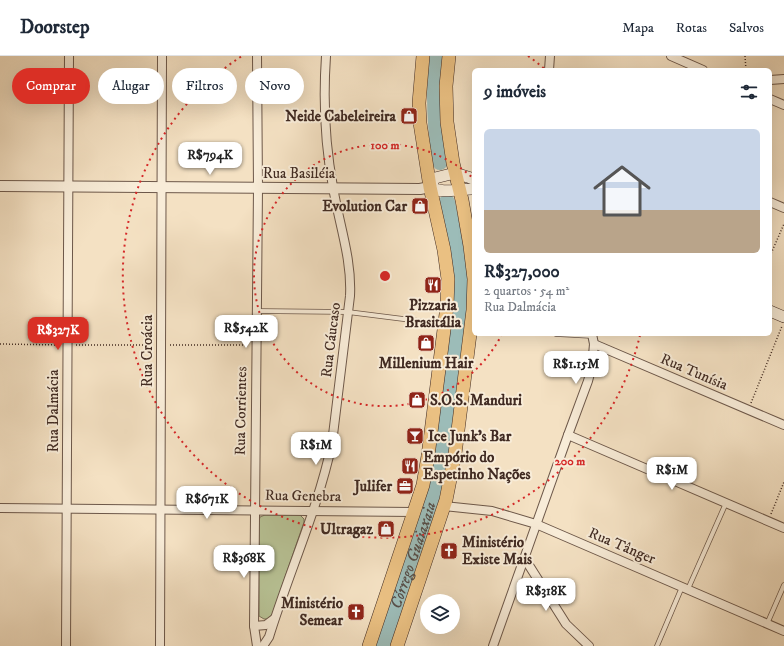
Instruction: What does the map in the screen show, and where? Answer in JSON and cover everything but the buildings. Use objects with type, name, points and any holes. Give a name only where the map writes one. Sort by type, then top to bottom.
[{"type":"main road","points":[[423,56],[419,103],[420,123],[445,189],[470,246],[472,260]]},
{"type":"main road","points":[[369,646],[423,485],[428,456],[448,292],[445,189],[449,139],[446,104],[449,56]]},
{"type":"main road","points":[[472,179],[447,174],[435,178],[445,189],[472,189]]},
{"type":"main road","points":[[772,312],[784,317]]},
{"type":"main road","points":[[397,646],[444,506],[455,454],[472,329]]},
{"type":"street","name":"Rua Dalmácia","points":[[66,646],[69,56]]},
{"type":"street","name":"Rua Croácia","points":[[160,646],[162,56]]},
{"type":"street","name":"Rua Corrientes","points":[[257,56],[258,188],[254,510],[254,626],[257,646]]},
{"type":"street","name":"Rua Cáucaso","points":[[264,646],[269,636],[313,510],[332,443],[351,285],[350,270],[333,188],[326,134],[326,56]]},
{"type":"street","points":[[549,68],[550,56]]},
{"type":"street","points":[[671,56],[698,68]]},
{"type":"street","points":[[772,80],[784,79]]},
{"type":"street","points":[[772,100],[784,105]]},
{"type":"street","name":"Rua Basiléia","points":[[0,186],[445,189]]},
{"type":"street","points":[[772,203],[784,208]]},
{"type":"street","points":[[493,646],[588,381],[592,366],[593,338]]},
{"type":"street","name":"Rua Tunísia","points":[[593,338],[748,410],[784,425]]},
{"type":"street","points":[[568,435],[784,528]]},
{"type":"street","name":"Rua Tânger","points":[[444,506],[492,511],[536,524],[784,631]]},
{"type":"street","name":"Rua Genebra","points":[[0,508],[414,512]]},
{"type":"street","points":[[524,559],[566,624],[589,646]]},
{"type":"street","points":[[254,626],[266,625],[274,619]]},
{"type":"lane","points":[[256,311],[348,312],[445,324]]},
{"type":"lane","points":[[574,336],[593,338]]},
{"type":"lane","points":[[657,646],[726,503]]},
{"type":"lane","points":[[767,624],[784,585]]},
{"type":"path","points":[[745,56],[746,68]]},
{"type":"path","points":[[772,251],[784,224]]},
{"type":"path","points":[[748,410],[784,322]]},
{"type":"path","points":[[0,344],[68,345]]},
{"type":"path","points":[[768,521],[784,482]]},
{"type":"green space","points":[[265,515],[300,515],[304,519],[272,615],[267,619],[259,616],[259,521],[260,517]]},
{"type":"waterway","name":"Córrego Guaiaxaia","points":[[437,56],[435,109],[440,162]]},
{"type":"waterway","name":"Córrego Guaiaxaia","points":[[382,646],[427,516],[436,483],[443,446],[460,299],[459,262],[447,202]]},
{"type":"place","name":"Neide Cabeleireira","points":[[409,116]]},
{"type":"place","name":"Evolution Car","points":[[420,206]]},
{"type":"place","name":"Pizzaria Brasitália","points":[[433,285]]},
{"type":"place","name":"Millenium Hair","points":[[426,343]]},
{"type":"place","name":"S.O.S. Manduri","points":[[417,400]]},
{"type":"place","name":"Ice Junk's Bar","points":[[415,436]]},
{"type":"place","name":"Empório do Espetinho Nações","points":[[410,466]]},
{"type":"place","name":"Julifer","points":[[405,486]]},
{"type":"place","name":"Ultragaz","points":[[386,529]]},
{"type":"place","name":"Ministério Existe Mais","points":[[449,551]]},
{"type":"place","name":"Ministério Semear","points":[[356,612]]}]
